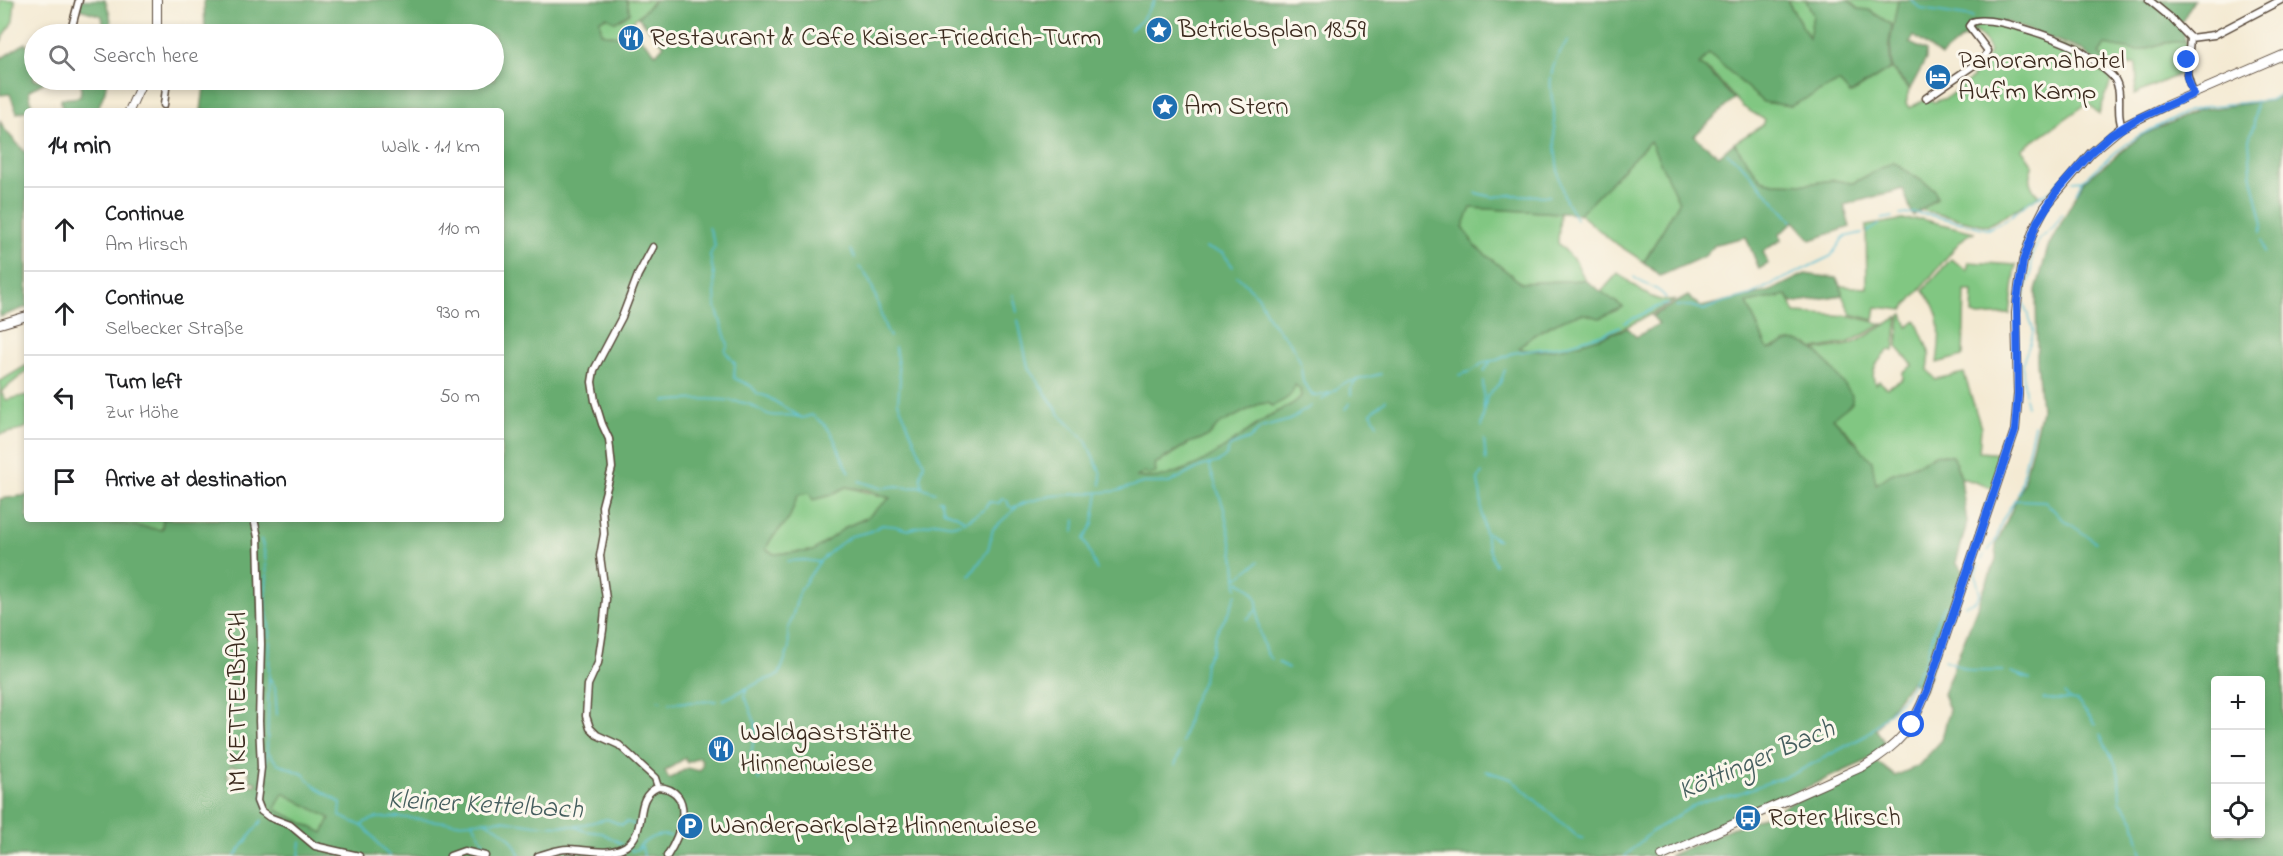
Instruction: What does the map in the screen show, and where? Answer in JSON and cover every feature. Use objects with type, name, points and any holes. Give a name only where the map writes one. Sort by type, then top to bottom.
[{"type":"main road","points":[[157,0],[157,24]]},
{"type":"main road","points":[[1662,856],[1864,766],[1883,755],[1905,735],[1917,716],[1939,656],[2015,430],[2018,394],[2017,301],[2023,261],[2037,222],[2058,190],[2095,149],[2122,127],[2283,55]]},
{"type":"main road","points":[[130,108],[138,90]]},
{"type":"main road","points":[[0,324],[24,317]]},
{"type":"street","points":[[73,24],[79,0]]},
{"type":"street","points":[[2149,0],[2171,18],[2190,39],[2187,74],[2193,94]]},
{"type":"street","points":[[2190,39],[2214,35],[2282,0]]},
{"type":"street","points":[[1926,98],[1984,58],[1988,51],[1969,26],[1972,21],[1998,22],[2023,28],[2080,50],[2113,77],[2118,94],[2118,118],[2122,127]]},
{"type":"street","points":[[164,105],[166,90]]},
{"type":"street","points":[[653,247],[638,275],[622,317],[592,376],[598,414],[611,448],[612,468],[602,506],[604,534],[600,556],[606,599],[603,630],[598,663],[588,685],[585,707],[590,728],[597,735],[619,745],[655,778],[658,787]]},
{"type":"street","name":"IM KETTELBACH","points":[[255,522],[258,537],[261,644],[259,721],[261,768],[257,801],[261,811],[268,818],[290,825],[309,842],[359,856]]},
{"type":"street","points":[[538,856],[559,849],[596,852],[623,848],[639,831],[646,795],[658,787]]},
{"type":"street","points":[[658,787],[675,793],[682,804],[683,814],[678,837],[667,856]]},
{"type":"street","points":[[450,856],[464,851],[485,856]]},
{"type":"green space","points":[[0,0],[15,0],[13,21],[0,43]]},
{"type":"green space","points":[[80,0],[105,0],[111,24],[103,24],[102,16],[79,9]]},
{"type":"green space","points":[[204,0],[627,0],[630,13],[616,22],[606,17],[600,20],[601,33],[617,36],[629,26],[656,54],[664,45],[638,17],[655,0],[1787,0],[1809,38],[1813,15],[1806,0],[1848,0],[1858,9],[1869,10],[1892,25],[1889,43],[1891,68],[1850,94],[1839,82],[1791,106],[1763,102],[1709,53],[1699,65],[1710,73],[1734,99],[1694,136],[1719,156],[1734,143],[1761,180],[1774,183],[1807,184],[1833,180],[1853,183],[1893,162],[1934,189],[1937,198],[1913,216],[1903,189],[1844,205],[1850,227],[1811,240],[1794,221],[1780,234],[1781,240],[1763,251],[1768,264],[1759,269],[1746,237],[1716,244],[1705,256],[1660,276],[1644,262],[1679,202],[1650,141],[1580,214],[1471,208],[1463,227],[1475,246],[1521,283],[1585,280],[1623,307],[1600,318],[1581,314],[1557,323],[1538,332],[1519,348],[1531,350],[1574,346],[1628,328],[1636,337],[1659,324],[1652,316],[1688,296],[1701,307],[1770,291],[1805,274],[1836,278],[1841,286],[1842,295],[1792,303],[1787,295],[1747,303],[1768,350],[1791,342],[1806,344],[1821,356],[1852,395],[1852,403],[1833,418],[1872,461],[1876,484],[1891,474],[1921,463],[1935,454],[1953,456],[1961,478],[1967,523],[1956,563],[1964,571],[1924,691],[1911,681],[1876,729],[1888,748],[1862,763],[1655,856],[0,856],[0,499],[24,495],[24,522],[62,522],[63,525],[122,524],[162,530],[163,522],[504,522],[504,108],[201,108],[204,90],[504,90],[504,24],[205,24]],"holes":[[[1294,384],[1300,389],[1301,396],[1295,402],[1270,416],[1224,448],[1190,468],[1155,478],[1137,477],[1145,472],[1148,475],[1156,473],[1155,464],[1189,443],[1209,436],[1218,425],[1259,404],[1268,403],[1273,406],[1287,398],[1294,389]],[[846,487],[867,490],[890,498],[866,518],[846,527],[813,551],[774,554],[766,549],[771,539],[789,519],[798,495],[809,493],[813,500]],[[699,757],[702,760],[700,771],[687,768],[669,779],[665,771],[685,758],[687,763]],[[231,766],[248,768],[250,781],[257,782],[256,785],[238,785],[227,777]],[[283,793],[330,818],[323,833],[275,809]]]},
{"type":"green space","points":[[627,0],[655,0],[617,36],[601,33],[600,20],[630,13]]},
{"type":"green space","points":[[1787,0],[1806,0],[1813,15],[1810,39]]},
{"type":"green space","points":[[1848,0],[1898,0],[1894,24],[1892,25],[1869,10],[1858,9]]},
{"type":"green space","points":[[1898,0],[2194,0],[2180,25],[2186,41],[2164,43],[2138,51],[2105,45],[2099,54],[2115,70],[2113,76],[2082,50],[2006,22],[1970,23],[1975,37],[1963,38],[1941,56],[1914,36],[1910,43],[1926,51],[1926,59],[1910,89],[1892,68],[1890,42]]},
{"type":"green space","points":[[1977,21],[2013,28],[2079,52],[2112,78],[2099,114],[2088,103],[2022,149],[2033,165],[2030,182],[2039,196],[1987,226],[1921,210],[1937,199],[1934,189],[1893,162],[1853,183],[1833,180],[1807,184],[1774,183],[1761,180],[1734,143],[1763,125],[1765,120],[1743,107],[1711,72],[1699,64],[1709,53],[1763,102],[1791,106],[1839,81],[1851,94],[1891,68],[1909,90],[1906,103],[1909,108],[1926,99],[1934,102],[1946,98],[1974,77],[1971,73],[1986,60],[1990,51],[1985,41],[1971,27]]},
{"type":"green space","points":[[2186,41],[2186,71],[2134,95],[2137,79],[2136,64],[2111,66],[2099,54],[2105,45],[2138,51],[2164,43]]},
{"type":"green space","points":[[24,44],[24,90],[31,90],[32,108],[24,108],[24,111],[17,113],[10,94],[0,95],[0,55],[2,58]]},
{"type":"green space","points":[[81,90],[105,90],[98,108],[62,108],[61,99],[80,97]]},
{"type":"green space","points":[[2283,95],[2283,856],[1669,856],[1731,828],[1749,823],[1877,762],[1895,776],[1918,766],[1942,740],[1949,709],[1943,694],[1996,559],[1996,545],[2023,484],[2041,410],[2037,361],[2036,291],[2048,247],[2084,181],[2141,136],[2198,110],[2274,100]]},
{"type":"green space","points":[[0,121],[24,151],[24,308],[0,317]]},
{"type":"green space","points":[[1651,140],[1679,202],[1644,262],[1612,241],[1580,214]]},
{"type":"green space","points":[[1471,208],[1560,213],[1558,243],[1576,262],[1585,280],[1521,283],[1475,246],[1462,227]]},
{"type":"green space","points":[[1921,219],[1974,232],[1957,245],[1903,310],[1876,307],[1874,320],[1851,314],[1842,295],[1841,286],[1867,288],[1866,226]]},
{"type":"green space","points":[[1951,259],[1967,270],[1969,262],[2016,265],[2010,314],[1979,316],[1972,314],[1973,291],[1965,291],[1963,356],[1937,363],[1939,324],[1934,307],[1923,290]]},
{"type":"green space","points":[[1618,273],[1652,297],[1668,301],[1676,300],[1600,338],[1558,349],[1538,351],[1518,349],[1547,327],[1565,319],[1583,314],[1600,318],[1622,307],[1601,292]]},
{"type":"green space","points":[[1787,295],[1795,313],[1851,316],[1883,324],[1848,343],[1814,349],[1808,344],[1781,344],[1768,350],[1747,303]]},
{"type":"green space","points":[[1903,314],[1908,327],[1916,321],[1930,354],[1928,370],[1935,379],[1964,373],[1981,428],[1979,452],[2003,454],[1993,488],[1961,478],[1953,456],[1935,454],[1921,463],[1891,474],[1876,485],[1856,441],[1832,417],[1852,403],[1816,350],[1849,345],[1898,317],[1894,351],[1889,350],[1882,357],[1873,374],[1875,384],[1879,381],[1887,388],[1903,379],[1903,372],[1913,365],[1897,347],[1900,316]]},
{"type":"green space","points":[[24,367],[24,373],[1,392],[6,400],[24,396],[24,428],[0,434],[0,381]]},
{"type":"green space","points":[[1294,384],[1300,389],[1301,396],[1297,402],[1272,414],[1206,461],[1161,478],[1136,477],[1189,443],[1209,436],[1218,425],[1259,404],[1268,403],[1273,406],[1281,401]]},
{"type":"green space","points":[[846,487],[890,498],[866,518],[846,527],[813,551],[774,554],[766,549],[771,539],[789,519],[798,495],[809,492],[828,496]]},
{"type":"green space","points":[[62,522],[163,522],[162,530],[122,524],[63,525]]},
{"type":"green space","points":[[292,775],[305,784],[295,799],[331,818],[323,833],[274,809],[283,793],[291,796],[282,790]]},
{"type":"waterway","points":[[1130,30],[1141,21],[1155,0]]},
{"type":"waterway","points":[[1911,0],[1921,9],[1973,17]]},
{"type":"waterway","points":[[1568,41],[1559,53],[1550,86],[1558,170],[1564,197],[1576,219]]},
{"type":"waterway","points":[[2073,181],[2083,180],[2110,156],[2138,136],[2188,111],[2209,106],[2270,100],[2283,92]]},
{"type":"waterway","points":[[2256,101],[2254,124],[2249,140],[2251,173],[2263,224],[2261,232]]},
{"type":"waterway","points":[[1727,153],[1741,164],[1792,221]]},
{"type":"waterway","points":[[1900,215],[1914,213],[1930,215],[1987,229],[2006,220],[2029,202],[2051,190],[2060,180]]},
{"type":"waterway","name":"Köttinger Bach","points":[[2076,193],[2082,181]]},
{"type":"waterway","points":[[1476,193],[1492,197],[1550,196]]},
{"type":"waterway","name":"Köttinger Bach","points":[[2025,298],[2031,274],[2032,254],[2039,240],[2053,228],[2062,214]]},
{"type":"waterway","points":[[1881,219],[1893,217]]},
{"type":"waterway","points":[[1867,232],[1879,224]]},
{"type":"waterway","points":[[709,227],[715,245],[710,255],[716,307],[728,345],[725,351],[735,364],[734,378],[802,418],[812,415],[821,422],[832,435],[850,472]]},
{"type":"waterway","points":[[1676,306],[1691,306],[1704,310],[1750,295],[1831,256],[1844,237],[1862,233]]},
{"type":"waterway","points":[[2262,240],[2264,252]]},
{"type":"waterway","points":[[1205,248],[1223,253],[1233,267]]},
{"type":"waterway","points":[[851,250],[855,258]]},
{"type":"waterway","points":[[859,267],[874,291],[890,337]]},
{"type":"waterway","points":[[1237,276],[1258,296],[1271,322],[1290,342],[1300,361],[1303,382],[1312,395],[1329,393]]},
{"type":"waterway","points":[[1634,277],[1659,291],[1666,298]]},
{"type":"waterway","points":[[1013,295],[1017,312]]},
{"type":"waterway","name":"Köttinger Bach","points":[[2024,303],[2033,331],[2023,363],[2025,394]]},
{"type":"waterway","points":[[1624,323],[1668,304]]},
{"type":"waterway","points":[[1018,320],[1028,367],[1061,416],[1086,441],[1101,474],[1101,485]]},
{"type":"waterway","points":[[1459,375],[1472,371],[1484,362],[1497,360],[1513,353],[1565,345],[1606,333],[1620,326]]},
{"type":"waterway","points":[[895,347],[900,379],[898,402],[924,463],[921,476],[922,487]]},
{"type":"waterway","points":[[1484,371],[1490,362]]},
{"type":"waterway","points":[[1481,427],[1487,396],[1500,383],[1505,370]]},
{"type":"waterway","points":[[1322,400],[1344,383],[1381,374]]},
{"type":"waterway","points":[[1351,395],[1351,387],[1357,380]]},
{"type":"waterway","points":[[1483,381],[1484,412]]},
{"type":"waterway","name":"Köttinger Bach","points":[[2025,398],[2027,406]]},
{"type":"waterway","points":[[665,401],[705,399],[735,401],[749,404],[768,414],[799,417]]},
{"type":"waterway","points":[[1377,424],[1371,413],[1386,400]]},
{"type":"waterway","points":[[1345,409],[1350,403]]},
{"type":"waterway","points":[[938,500],[941,500],[944,511],[966,521],[984,510],[989,502],[999,503],[1002,499],[1007,500],[1012,508],[1051,496],[1117,491],[1143,483],[1169,483],[1202,466],[1219,462],[1226,456],[1230,446],[1249,439],[1261,428],[1290,420],[1311,406]]},
{"type":"waterway","name":"Köttinger Bach","points":[[2018,495],[2034,425]]},
{"type":"waterway","points":[[1484,440],[1486,461]]},
{"type":"waterway","points":[[1209,465],[1224,509],[1235,561],[1237,588]]},
{"type":"waterway","points":[[1482,473],[1478,479],[1483,524],[1495,565]]},
{"type":"waterway","points":[[859,481],[881,488],[918,486],[935,492]]},
{"type":"waterway","points":[[1097,570],[1084,539],[1093,524],[1098,493]]},
{"type":"waterway","name":"Köttinger Bach","points":[[1988,551],[1996,540],[2002,521],[2015,499]]},
{"type":"waterway","points":[[2014,500],[2045,501],[2061,518],[2096,542]]},
{"type":"waterway","points":[[970,576],[988,550],[993,529],[1017,507]]},
{"type":"waterway","points":[[1074,532],[1075,520]]},
{"type":"waterway","points":[[723,700],[779,675],[789,649],[788,631],[800,590],[820,561],[836,547],[851,536],[869,532],[882,525],[908,530],[936,522],[954,525],[964,522]]},
{"type":"waterway","points":[[1487,533],[1498,540]]},
{"type":"waterway","name":"Kleiner Kettelbach","points":[[261,539],[265,555],[267,576],[265,601],[270,632],[267,751],[277,763],[303,774],[316,787],[341,803],[340,816],[362,826],[365,822],[377,818],[398,817],[456,823],[502,820],[535,825],[574,826],[585,831],[602,833],[622,844]]},
{"type":"waterway","name":"Köttinger Bach","points":[[1982,559],[1984,555]]},
{"type":"waterway","points":[[788,561],[819,562]]},
{"type":"waterway","points":[[1237,576],[1239,577],[1258,562]]},
{"type":"waterway","name":"Köttinger Bach","points":[[1965,605],[1975,601],[1980,594],[1975,573],[1979,564]]},
{"type":"waterway","points":[[1239,582],[1250,588],[1255,596],[1262,640],[1271,659]]},
{"type":"waterway","points":[[1182,743],[1191,706],[1203,681],[1205,662],[1212,651],[1216,633],[1229,612],[1236,594]]},
{"type":"waterway","name":"Köttinger Bach","points":[[1625,856],[1651,832],[1693,806],[1707,800],[1737,794],[1797,772],[1867,735],[1905,696],[1926,659],[1938,618],[1944,607],[1950,605]]},
{"type":"waterway","points":[[1247,619],[1258,609]]},
{"type":"waterway","points":[[1945,660],[1972,671],[2003,671]]},
{"type":"waterway","points":[[1278,662],[1288,668]]},
{"type":"waterway","points":[[2011,672],[2030,679]]},
{"type":"waterway","points":[[270,679],[275,687],[277,715]]},
{"type":"waterway","points":[[746,689],[745,696],[756,725],[751,755],[759,780]]},
{"type":"waterway","points":[[2064,693],[2071,700],[2077,701],[2096,725]]},
{"type":"waterway","points":[[2043,699],[2070,700]]},
{"type":"waterway","points":[[669,703],[716,701]]},
{"type":"waterway","points":[[2100,735],[2115,763],[2119,775],[2120,801],[2134,820],[2142,856]]},
{"type":"waterway","points":[[263,783],[267,751]]},
{"type":"waterway","points":[[1175,765],[1180,752]]},
{"type":"waterway","points":[[1486,771],[1511,779],[1578,837],[1584,839]]},
{"type":"waterway","points":[[262,792],[267,812]]},
{"type":"waterway","points":[[576,826],[607,819],[622,825],[627,822],[636,825]]},
{"type":"waterway","points":[[235,856],[262,820]]},
{"type":"waterway","points":[[483,821],[506,834],[514,843],[520,856]]},
{"type":"waterway","points":[[473,822],[487,850]]},
{"type":"waterway","points":[[363,827],[390,856]]},
{"type":"waterway","points":[[638,847],[653,837],[671,836]]},
{"type":"waterway","points":[[299,856],[301,842]]},
{"type":"waterway","name":"Kleiner Kettelbach","points":[[630,849],[632,851],[642,847],[644,856]]},
{"type":"place","name":"Betriebsplan 1859","points":[[1159,30]]},
{"type":"place","name":"Restaurant & Cafe Kaiser-Friedrich-Turm","points":[[631,38]]},
{"type":"place","name":"Panoramahotel Auf'm Kamp","points":[[1938,77]]},
{"type":"place","name":"Am Stern","points":[[1165,107]]},
{"type":"place","name":"Waldgaststätte Hinnenwiese","points":[[721,749]]},
{"type":"place","name":"Roter Hirsch","points":[[1748,818]]},
{"type":"place","name":"Wanderparkplatz Hinnenwiese","points":[[690,826]]},
{"type":"route","points":[[1912,725],[1927,691],[2015,430],[2018,394],[2017,301],[2023,261],[2034,229],[2045,207],[2058,190],[2100,144],[2130,123],[2193,94],[2187,77],[2187,60]]}]
